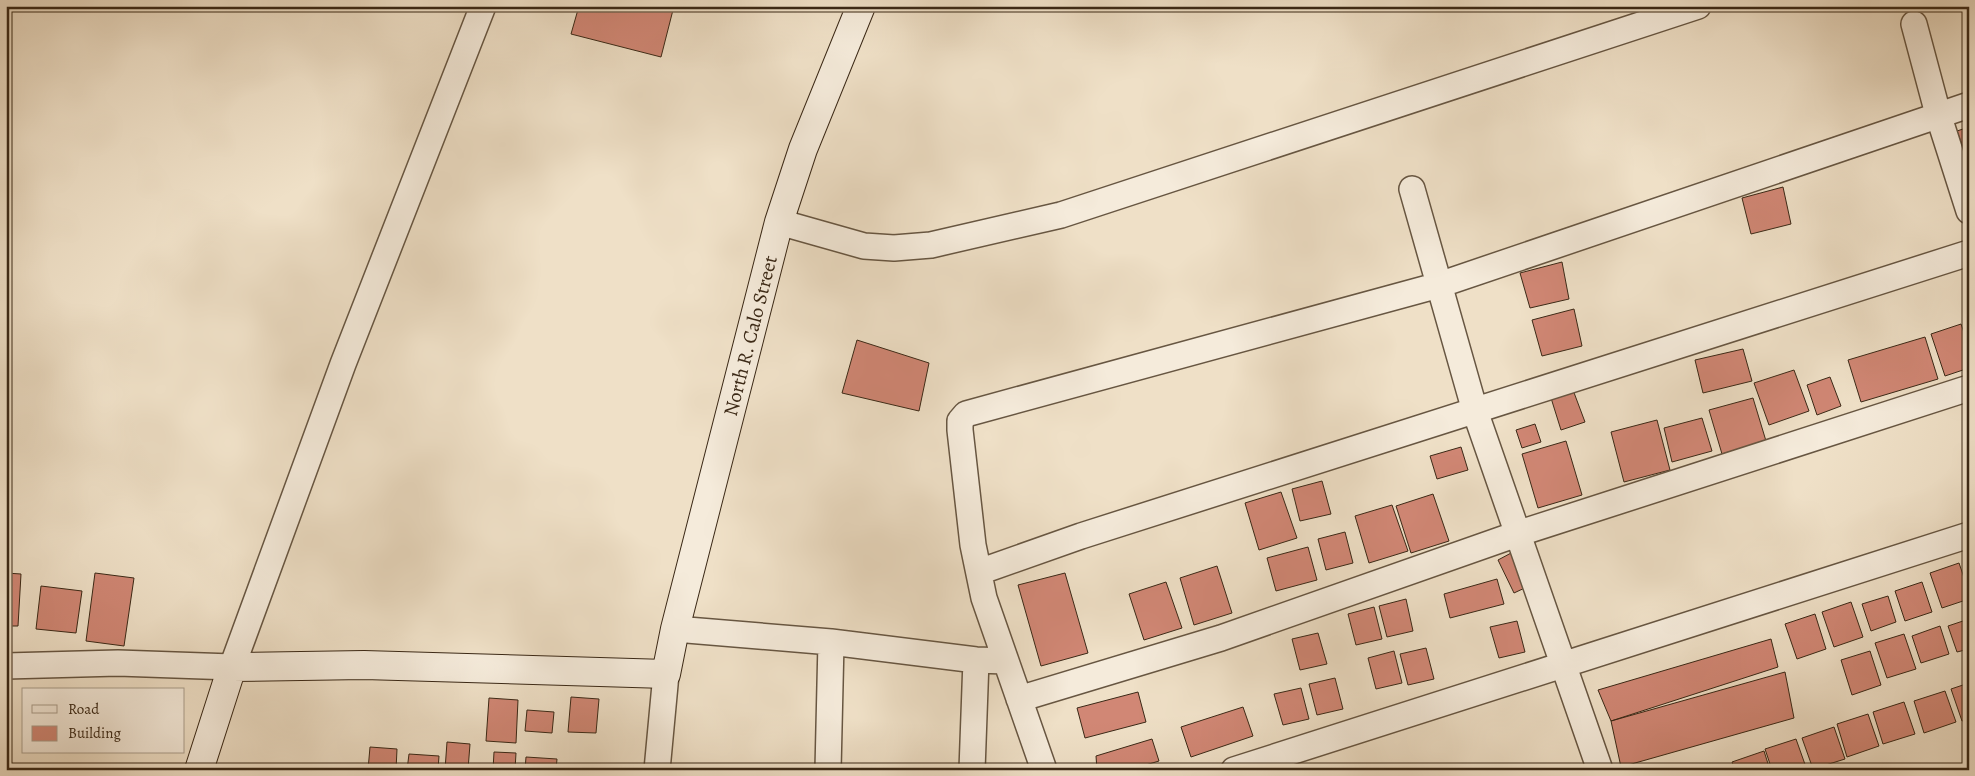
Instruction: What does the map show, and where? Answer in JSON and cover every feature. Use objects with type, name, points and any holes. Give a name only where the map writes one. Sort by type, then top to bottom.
[{"type":"main road","name":"North R. Calo Street","points":[[666,674],[675,629],[779,222],[803,149],[861,6]]},
{"type":"main road","points":[[199,770],[232,667],[364,665],[666,674]]},
{"type":"street","points":[[6,666],[118,663],[232,667],[343,364],[484,6]]},
{"type":"street","points":[[779,222],[864,246],[894,248],[931,245],[1061,215],[1698,6]]},
{"type":"street","points":[[1914,24],[1938,114],[1969,211]]},
{"type":"street","points":[[1044,770],[984,598],[972,545],[960,430],[960,421],[966,414],[1439,285],[1969,105]]},
{"type":"street","points":[[1412,189],[1475,411],[1600,770]]},
{"type":"street","points":[[978,572],[1081,536],[1969,253]]},
{"type":"street","points":[[1019,698],[1221,638],[1517,534],[1969,388]]},
{"type":"street","points":[[1234,770],[1969,535]]},
{"type":"street","points":[[675,629],[832,642],[976,660],[1006,661]]},
{"type":"street","points":[[828,770],[832,642]]},
{"type":"street","points":[[972,770],[976,660]]},
{"type":"street","points":[[657,770],[666,674]]},
{"type":"building","points":[[579,6],[674,6],[661,57],[571,34]]},
{"type":"building","points":[[1969,127],[1969,165],[1957,131]]},
{"type":"building","points":[[1783,187],[1791,224],[1751,234],[1742,198]]},
{"type":"building","points":[[1562,262],[1569,299],[1530,308],[1520,273]]},
{"type":"building","points":[[1574,309],[1582,346],[1542,356],[1532,320]]},
{"type":"building","points":[[1961,324],[1969,347],[1969,368],[1945,376],[1931,334]]},
{"type":"building","points":[[1925,337],[1938,379],[1861,402],[1848,360]]},
{"type":"building","points":[[857,340],[929,363],[919,411],[842,393]]},
{"type":"building","points":[[1743,349],[1752,381],[1703,393],[1695,360]]},
{"type":"building","points":[[1794,370],[1809,411],[1769,425],[1754,383]]},
{"type":"building","points":[[1830,377],[1841,406],[1817,415],[1807,385]]},
{"type":"building","points":[[1573,390],[1585,422],[1561,430],[1551,398]]},
{"type":"building","points":[[1753,398],[1766,441],[1722,454],[1709,410]]},
{"type":"building","points":[[1702,418],[1712,451],[1672,462],[1664,428]]},
{"type":"building","points":[[1657,420],[1670,470],[1624,482],[1611,432]]},
{"type":"building","points":[[1535,424],[1541,442],[1522,448],[1516,430]]},
{"type":"building","points":[[1566,441],[1582,495],[1538,508],[1522,454]]},
{"type":"building","points":[[1461,447],[1468,470],[1437,479],[1430,456]]},
{"type":"building","points":[[1322,481],[1331,514],[1300,521],[1292,489]]},
{"type":"building","points":[[1281,492],[1297,538],[1259,550],[1245,503]]},
{"type":"building","points":[[1433,494],[1449,541],[1411,553],[1396,506]]},
{"type":"building","points":[[1392,505],[1408,551],[1369,563],[1355,516]]},
{"type":"building","points":[[1345,532],[1353,563],[1326,570],[1318,539]]},
{"type":"building","points":[[1308,547],[1317,580],[1276,591],[1267,558]]},
{"type":"building","points":[[1513,552],[1529,586],[1514,593],[1498,560]]},
{"type":"building","points":[[1959,563],[1969,592],[1969,599],[1942,608],[1930,573]]},
{"type":"building","points":[[1217,566],[1232,613],[1194,625],[1180,578]]},
{"type":"building","points":[[6,573],[21,574],[18,626],[6,626]]},
{"type":"building","points":[[95,573],[134,578],[124,646],[86,641]]},
{"type":"building","points":[[1065,573],[1088,653],[1041,666],[1018,585]]},
{"type":"building","points":[[1497,579],[1504,604],[1450,618],[1444,594]]},
{"type":"building","points":[[1166,582],[1182,628],[1144,640],[1129,594]]},
{"type":"building","points":[[1922,582],[1932,612],[1905,621],[1895,591]]},
{"type":"building","points":[[41,586],[82,591],[76,633],[36,629]]},
{"type":"building","points":[[1888,596],[1896,622],[1871,631],[1862,604]]},
{"type":"building","points":[[1406,599],[1413,631],[1387,637],[1379,606]]},
{"type":"building","points":[[1851,602],[1863,637],[1834,647],[1822,612]]},
{"type":"building","points":[[1374,607],[1382,639],[1356,645],[1348,614]]},
{"type":"building","points":[[1815,614],[1826,649],[1797,659],[1785,624]]},
{"type":"building","points":[[1969,619],[1969,649],[1957,652],[1948,626]]},
{"type":"building","points":[[1517,621],[1525,652],[1499,658],[1490,627]]},
{"type":"building","points":[[1940,626],[1949,654],[1921,663],[1912,636]]},
{"type":"building","points":[[1318,633],[1327,664],[1300,670],[1292,639]]},
{"type":"building","points":[[1904,634],[1916,669],[1887,678],[1875,643]]},
{"type":"building","points":[[1771,639],[1778,667],[1611,721],[1598,690]]},
{"type":"building","points":[[1426,648],[1434,679],[1408,685],[1400,654]]},
{"type":"building","points":[[1394,651],[1402,683],[1376,689],[1368,658]]},
{"type":"building","points":[[1870,651],[1881,685],[1852,695],[1841,660]]},
{"type":"building","points":[[1785,672],[1794,718],[1621,767],[1611,721]]},
{"type":"building","points":[[1335,678],[1343,709],[1317,715],[1309,684]]},
{"type":"building","points":[[1969,683],[1969,719],[1962,721],[1951,689]]},
{"type":"building","points":[[1301,688],[1309,719],[1283,725],[1274,694]]},
{"type":"building","points":[[1945,691],[1956,722],[1924,733],[1914,701]]},
{"type":"building","points":[[1138,692],[1146,722],[1085,738],[1077,708]]},
{"type":"building","points":[[571,697],[599,699],[596,733],[568,732]]},
{"type":"building","points":[[489,698],[518,700],[516,743],[486,741]]},
{"type":"building","points":[[1904,702],[1915,734],[1883,744],[1873,712]]},
{"type":"building","points":[[1243,707],[1253,736],[1191,757],[1181,727]]},
{"type":"building","points":[[527,710],[554,712],[552,733],[525,731]]},
{"type":"building","points":[[1868,714],[1879,746],[1847,757],[1837,724]]},
{"type":"building","points":[[1834,727],[1845,759],[1813,769],[1802,738]]},
{"type":"building","points":[[1152,739],[1159,761],[1129,770],[1097,770],[1096,756]]},
{"type":"building","points":[[1796,739],[1807,770],[1772,770],[1765,749]]},
{"type":"building","points":[[447,742],[470,744],[468,770],[445,770]]},
{"type":"building","points":[[370,747],[397,749],[396,770],[368,770]]},
{"type":"building","points":[[1764,751],[1770,770],[1735,770],[1732,762]]},
{"type":"building","points":[[494,752],[516,753],[515,770],[493,770]]},
{"type":"building","points":[[409,754],[439,756],[438,770],[407,770]]},
{"type":"building","points":[[526,757],[557,759],[556,770],[525,770]]},
{"type":"building","points":[[573,765],[596,767],[595,770],[572,770]]}]
